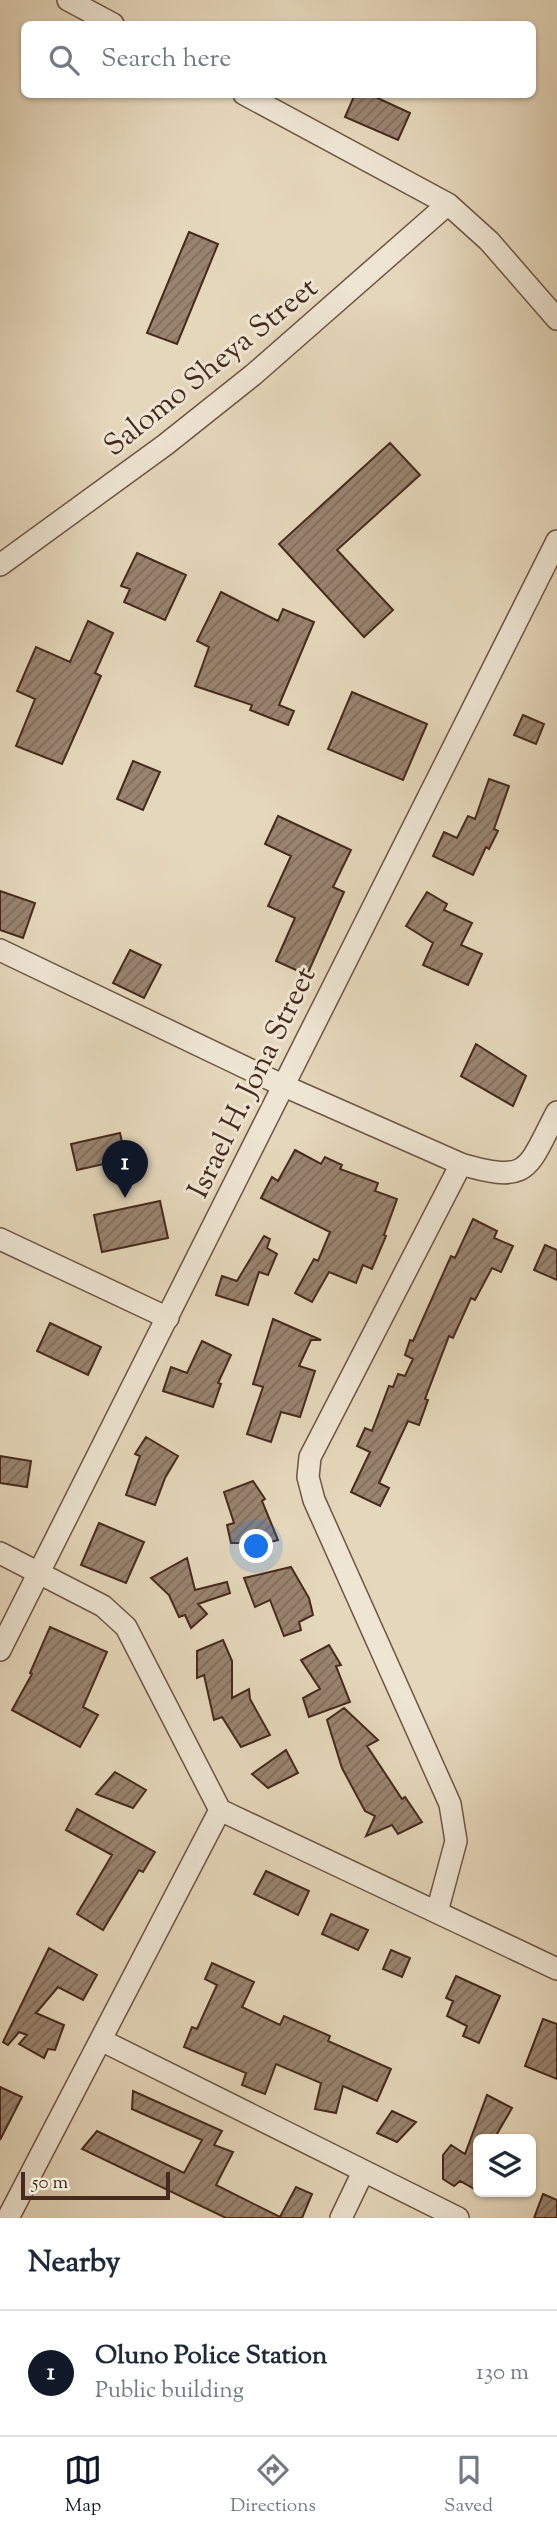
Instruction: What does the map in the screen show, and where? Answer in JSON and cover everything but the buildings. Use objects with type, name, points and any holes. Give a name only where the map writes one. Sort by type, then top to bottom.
[{"type":"street","points":[[68,0],[107,21]]},
{"type":"street","points":[[251,98],[449,204],[489,241],[557,319]]},
{"type":"street","name":"Salomo Sheya Street","points":[[0,565],[165,445],[253,375],[449,204]]},
{"type":"street","name":"Israel H. Jona Street","points":[[0,1650],[557,541]]},
{"type":"street","points":[[0,950],[282,1085],[461,1164],[504,1175],[521,1170],[530,1163],[557,1112]]},
{"type":"street","points":[[437,1912],[456,1841],[450,1804],[314,1500],[308,1478],[310,1457],[461,1164]]},
{"type":"street","points":[[0,1239],[168,1318]]},
{"type":"street","points":[[0,1553],[103,1606],[126,1627],[220,1810],[557,1969]]},
{"type":"street","points":[[8,2218],[220,1810]]},
{"type":"street","points":[[101,2040],[458,2218]]},
{"type":"street","points":[[341,2218],[363,2172]]},
{"type":"place","name":"Oluno Police Station","points":[[125,1198]]}]
